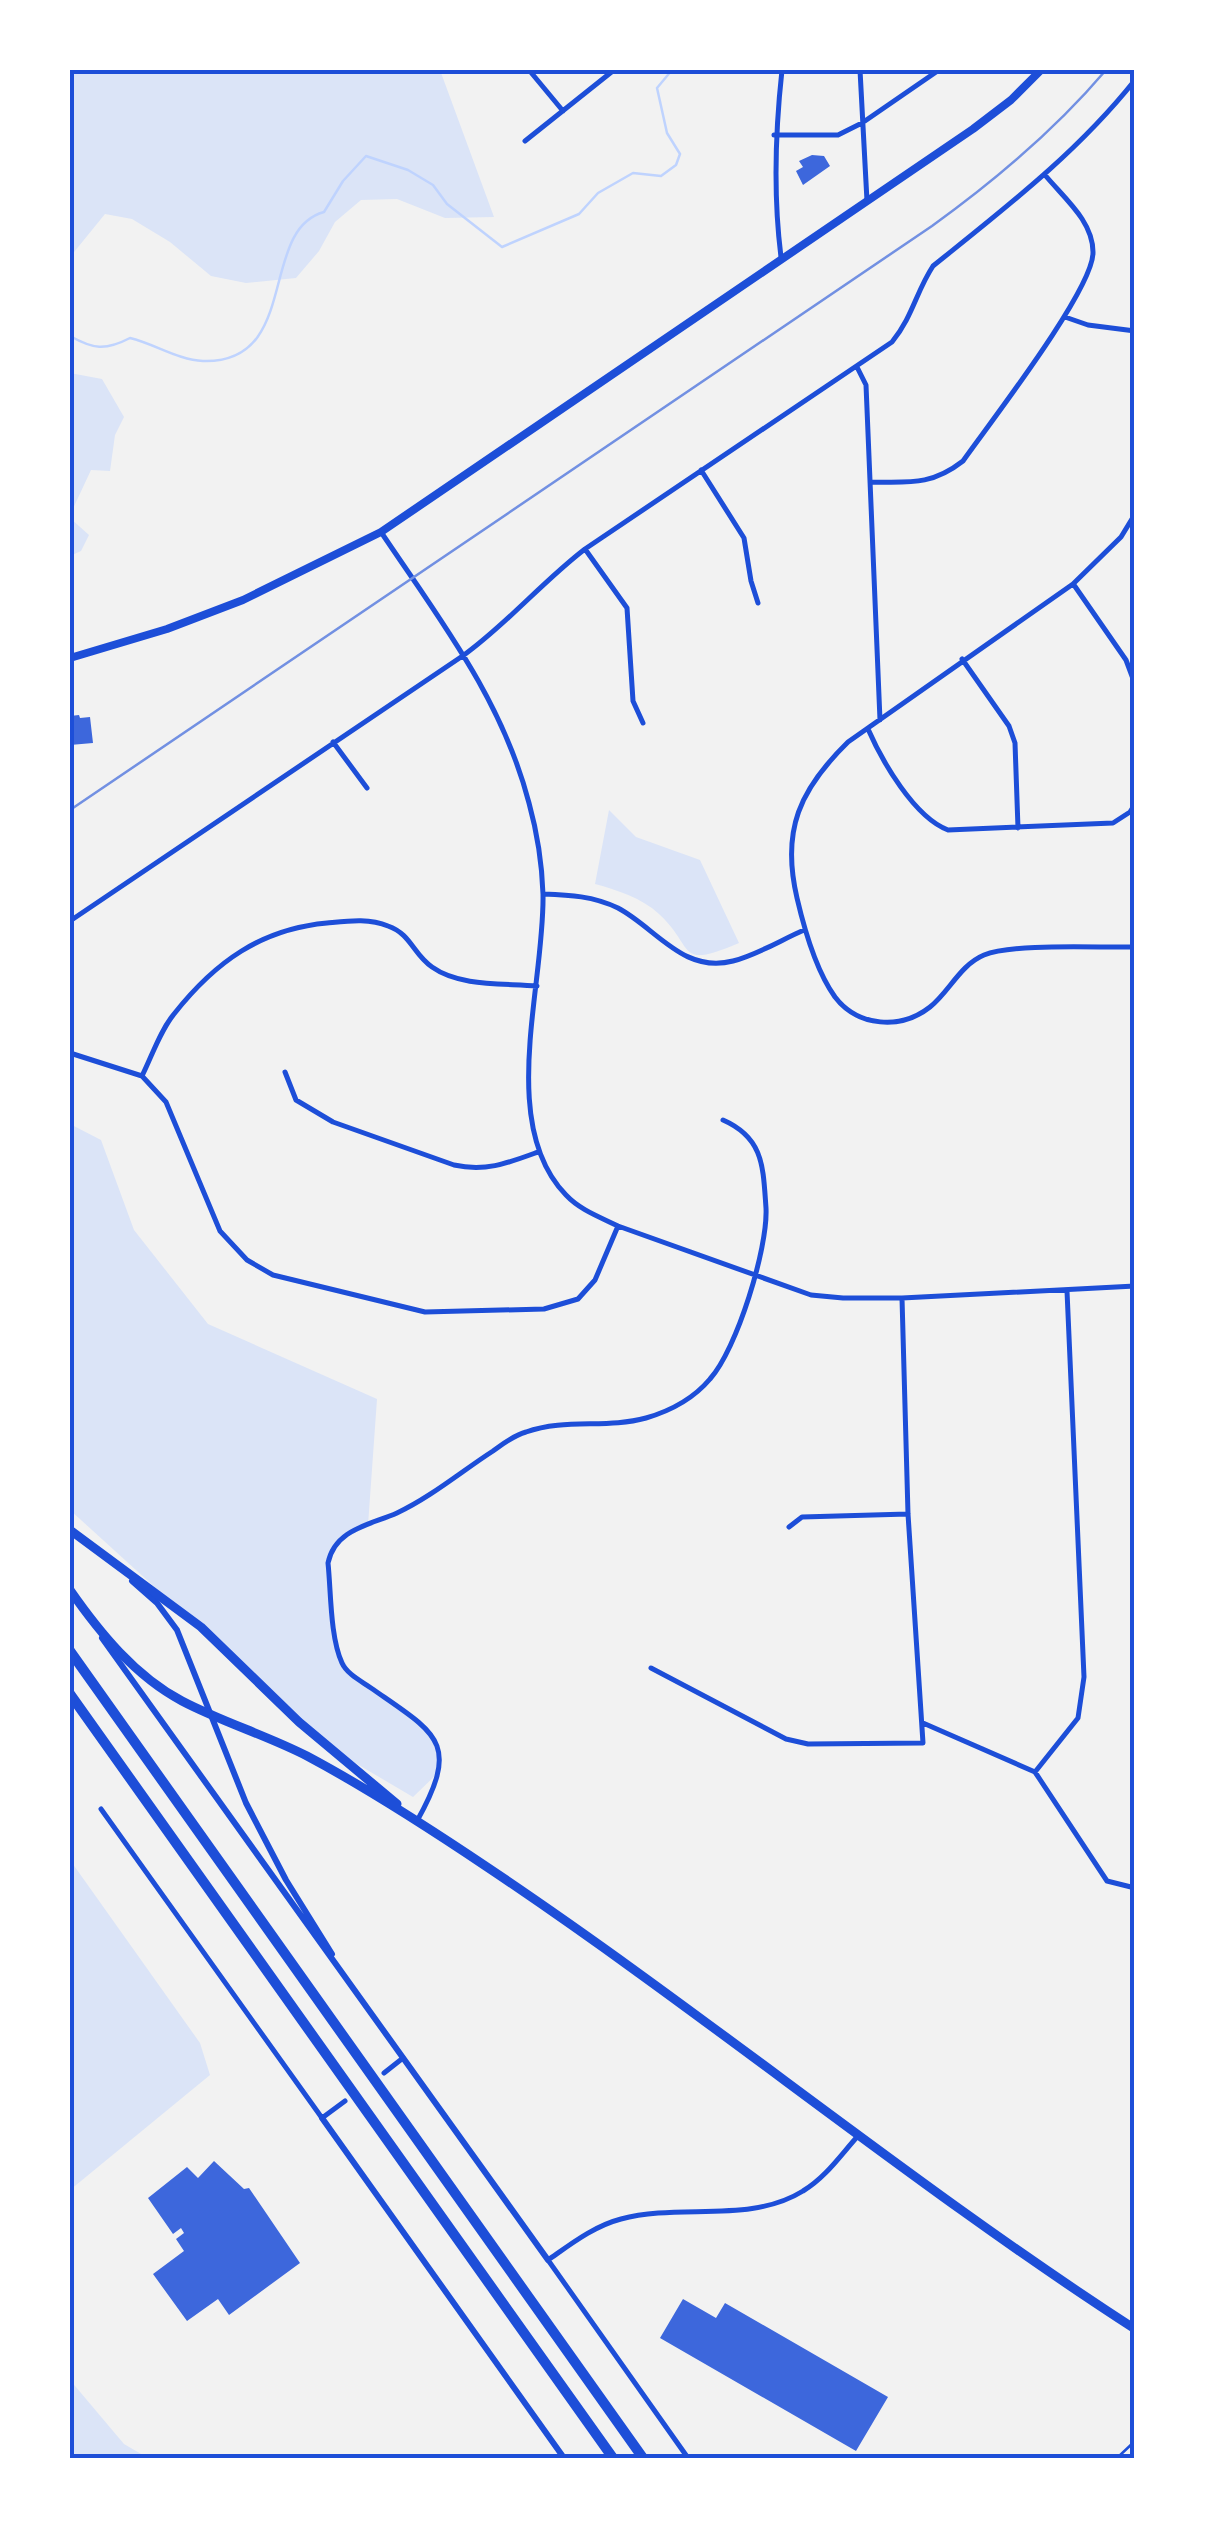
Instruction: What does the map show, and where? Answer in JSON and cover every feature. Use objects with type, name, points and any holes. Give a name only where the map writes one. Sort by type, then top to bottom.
[{"type":"highway","points":[[70,1651],[643,2458]]},
{"type":"highway","points":[[70,1694],[613,2458]]},
{"type":"main road","points":[[70,658],[166,629],[242,600],[381,532],[973,130],[1041,70]]},
{"type":"main road","points":[[70,1530],[201,1627],[299,1722],[417,1822]]},
{"type":"main road","points":[[70,1590],[116,1648],[159,1687],[308,1757],[417,1822],[626,1962],[952,2206],[1135,2328]]},
{"type":"street","points":[[529,70],[563,111]]},
{"type":"street","points":[[525,141],[614,70]]},
{"type":"street","points":[[782,70],[774,136],[775,206],[782,258]]},
{"type":"street","points":[[860,70],[868,201]]},
{"type":"street","points":[[774,136],[838,135],[939,70]]},
{"type":"street","points":[[70,921],[464,655],[496,632],[548,578],[584,549],[892,342],[908,322],[933,266],[1045,176],[1105,117],[1135,80]]},
{"type":"street","points":[[1129,88],[1135,94]]},
{"type":"street","points":[[870,482],[927,482],[963,461],[1065,316],[1090,270],[1094,256],[1092,240],[1084,221],[1045,176]]},
{"type":"street","points":[[1065,316],[1088,326],[1135,331]]},
{"type":"street","points":[[857,367],[866,385],[880,720]]},
{"type":"street","points":[[701,470],[744,538],[758,604]]},
{"type":"street","points":[[1135,514],[1121,538],[1073,584],[848,742],[818,772],[795,822],[792,878],[804,930],[836,998],[860,1018],[884,1024],[912,1019],[933,1005],[967,966],[984,955],[1008,950],[1135,947]]},
{"type":"street","points":[[381,532],[495,706],[514,752],[536,835],[543,894],[528,1095],[530,1122],[538,1152],[568,1197],[618,1226],[812,1295],[902,1298],[1135,1286]]},
{"type":"street","points":[[584,549],[627,608],[633,701],[644,723]]},
{"type":"street","points":[[1073,584],[1126,660],[1135,684]]},
{"type":"street","points":[[962,659],[1008,726],[1015,743],[1018,828]]},
{"type":"street","points":[[868,729],[880,757],[931,823],[948,830],[1113,823],[1135,804]]},
{"type":"street","points":[[333,742],[367,788]]},
{"type":"street","points":[[543,894],[591,897],[621,910],[677,953],[710,963],[732,961],[804,930]]},
{"type":"street","points":[[142,1076],[172,1016],[230,958],[255,941],[293,926],[375,921],[408,936],[419,956],[445,975],[537,986]]},
{"type":"street","points":[[70,1053],[142,1076],[166,1102],[220,1231],[247,1260],[273,1275],[425,1312],[544,1309],[578,1299],[595,1280],[618,1226]]},
{"type":"street","points":[[284,1072],[296,1100],[333,1122],[454,1165],[474,1170],[495,1168],[538,1152]]},
{"type":"street","points":[[417,1822],[441,1770],[440,1754],[426,1728],[343,1666],[328,1562],[331,1550],[340,1537],[402,1511],[520,1433],[550,1425],[642,1419],[671,1409],[711,1379],[725,1358],[756,1277],[766,1215],[764,1173],[756,1146],[742,1128],[723,1120]]},
{"type":"street","points":[[1035,1772],[1078,1718],[1084,1678],[1067,1291]]},
{"type":"street","points":[[651,1668],[786,1739],[808,1744],[923,1743],[908,1514],[902,1298]]},
{"type":"street","points":[[788,1527],[802,1518],[908,1514]]},
{"type":"street","points":[[101,1553],[166,1614],[190,1657],[236,1779],[286,1880],[334,1960]]},
{"type":"street","points":[[79,1603],[688,2458]]},
{"type":"street","points":[[923,1723],[1035,1772],[1107,1881],[1135,1888]]},
{"type":"street","points":[[101,1809],[564,2458]]},
{"type":"street","points":[[384,2073],[404,2058]]},
{"type":"street","points":[[322,2118],[345,2102]]},
{"type":"street","points":[[548,2260],[581,2237],[626,2217],[760,2207],[790,2198],[824,2175],[859,2134]]},
{"type":"lane","points":[[1117,2458],[1135,2441]]},
{"type":"shaded area","points":[[70,70],[440,70],[494,217],[445,218],[397,199],[361,200],[335,222],[319,251],[296,278],[246,283],[211,276],[170,242],[132,219],[105,214],[70,257]]},
{"type":"shaded area","points":[[70,373],[102,379],[124,417],[115,435],[110,471],[91,470],[70,515]]},
{"type":"shaded area","points":[[70,518],[89,535],[81,551],[70,556]]},
{"type":"shaded area","points":[[609,810],[636,837],[700,860],[739,943],[695,955],[652,908],[629,895],[595,884]]},
{"type":"shaded area","points":[[70,1124],[101,1140],[134,1230],[208,1324],[377,1399],[368,1525],[340,1537],[328,1563],[337,1647],[352,1675],[410,1715],[436,1742],[441,1770],[413,1797],[335,1751],[70,1510]]},
{"type":"shaded area","points":[[70,1860],[200,2043],[210,2075],[70,2190]]},
{"type":"shaded area","points":[[70,2380],[124,2444],[148,2458],[70,2458]]},
{"type":"building","points":[[812,155],[824,156],[830,166],[803,185],[796,171],[803,167],[799,161]]},
{"type":"building","points":[[70,716],[90,717],[93,743],[70,745]]},
{"type":"building","points":[[214,2161],[244,2189],[249,2188],[300,2263],[229,2315],[218,2299],[187,2321],[153,2274],[184,2251],[176,2239],[184,2233],[181,2228],[173,2234],[148,2198],[187,2167],[198,2178]]},
{"type":"building","points":[[683,2299],[716,2318],[725,2303],[888,2397],[856,2451],[660,2338]]},
{"type":"waterway","points":[[70,336],[99,347],[130,338],[194,360],[234,356],[254,342],[267,320],[291,243],[304,224],[324,212],[343,181],[366,156],[408,170],[433,185],[447,204],[502,247],[579,214],[598,193],[633,173],[661,176],[676,165],[680,154],[667,133],[657,88],[672,70]]},
{"type":"railway","points":[[70,810],[932,226],[1024,153],[1106,70]]}]
